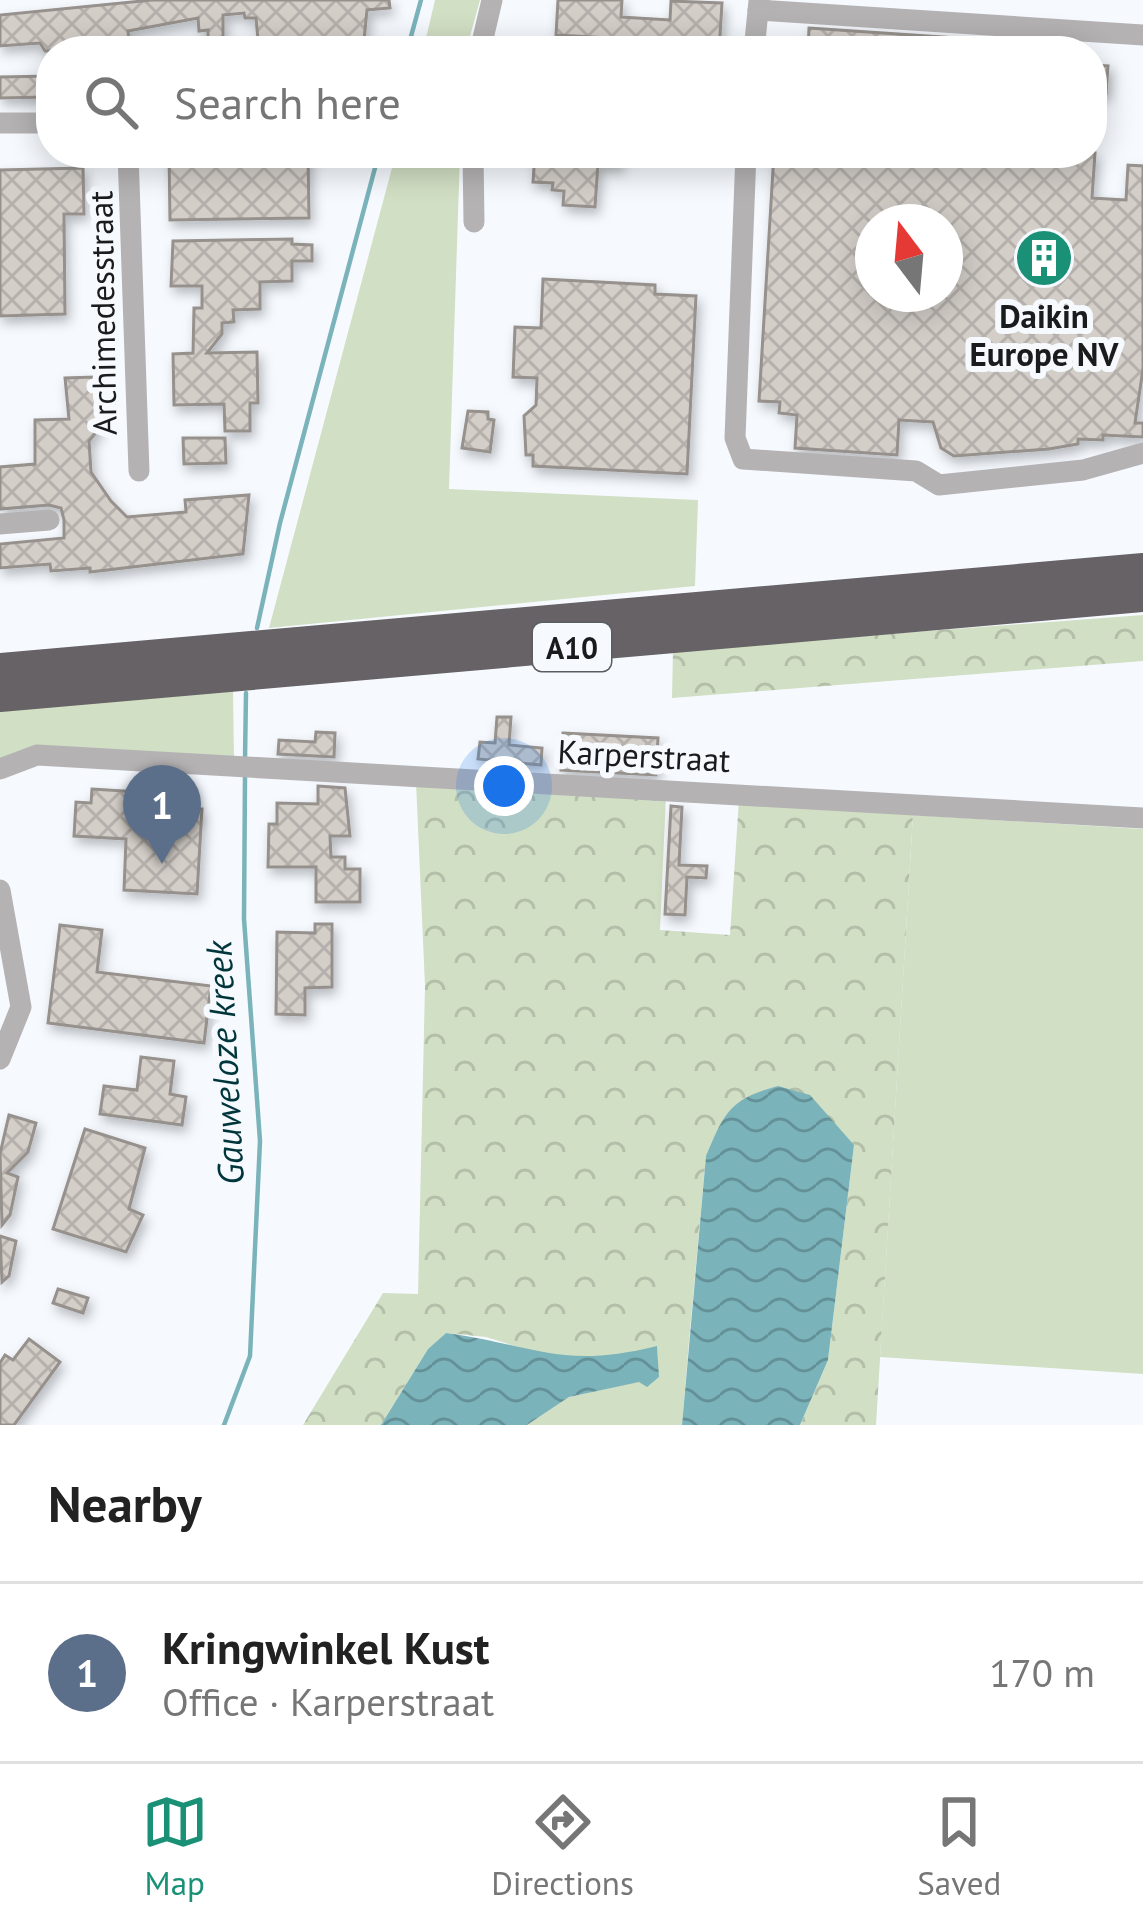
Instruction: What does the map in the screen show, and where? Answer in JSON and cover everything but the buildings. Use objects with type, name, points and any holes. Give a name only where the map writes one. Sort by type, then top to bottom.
[{"type":"highway","name":"A10","points":[[0,668],[1143,568]]},
{"type":"highway","name":"A10","points":[[0,697],[1143,597]]},
{"type":"street","points":[[484,36],[492,0]]},
{"type":"street","points":[[756,36],[759,5],[1143,35]]},
{"type":"street","points":[[0,123],[36,123]]},
{"type":"street","name":"Archimedesstraat","points":[[129,168],[139,471]]},
{"type":"street","points":[[473,168],[474,222]]},
{"type":"street","points":[[745,168],[735,438],[743,459],[916,471],[939,485],[1083,470],[1141,455]]},
{"type":"street","points":[[0,524],[49,520]]},
{"type":"street","name":"Karperstraat","points":[[0,769],[16,758],[37,755],[1143,818]]},
{"type":"street","points":[[0,890],[21,1006],[0,1059]]},
{"type":"green space","points":[[435,0],[480,0],[470,36],[427,36]]},
{"type":"green space","points":[[392,168],[460,168],[449,489],[698,500],[695,586],[269,628]]},
{"type":"green space","points":[[1143,615],[1143,661],[672,698],[673,650]]},
{"type":"green space","points":[[233,690],[234,760],[21,750],[0,763],[0,708]]},
{"type":"green space","points":[[416,782],[666,795],[660,930],[730,935],[739,799],[913,815],[876,1425],[800,1425],[828,1360],[854,1145],[833,1124],[706,1156],[689,1341],[615,1358],[550,1357],[486,1337],[446,1333],[428,1349],[381,1425],[303,1425],[383,1293],[418,1294],[425,986]]},
{"type":"green space","points":[[913,815],[1143,829],[1143,1374],[880,1357]]},
{"type":"green space","points":[[689,1341],[682,1425],[527,1425],[569,1397],[658,1377],[657,1346]]},
{"type":"water","points":[[778,1086],[810,1095],[854,1145],[828,1360],[800,1425],[682,1425],[706,1156],[731,1109],[749,1096]]},
{"type":"water","points":[[446,1333],[572,1356],[657,1346],[659,1377],[647,1387],[639,1382],[569,1397],[527,1425],[381,1425],[428,1349]]},
{"type":"waterway","name":"Gauweloze kreek","points":[[411,36],[421,0]]},
{"type":"waterway","name":"Gauweloze kreek","points":[[257,628],[280,523],[375,168]]},
{"type":"waterway","name":"Gauweloze kreek","points":[[245,759],[246,693]]},
{"type":"waterway","name":"Gauweloze kreek","points":[[224,1425],[250,1356],[260,1141],[244,919],[245,776]]},
{"type":"place","name":"Daikin Europe NV","points":[[1044,258]]},
{"type":"place","name":"Kringwinkel Kust","points":[[162,864]]}]
